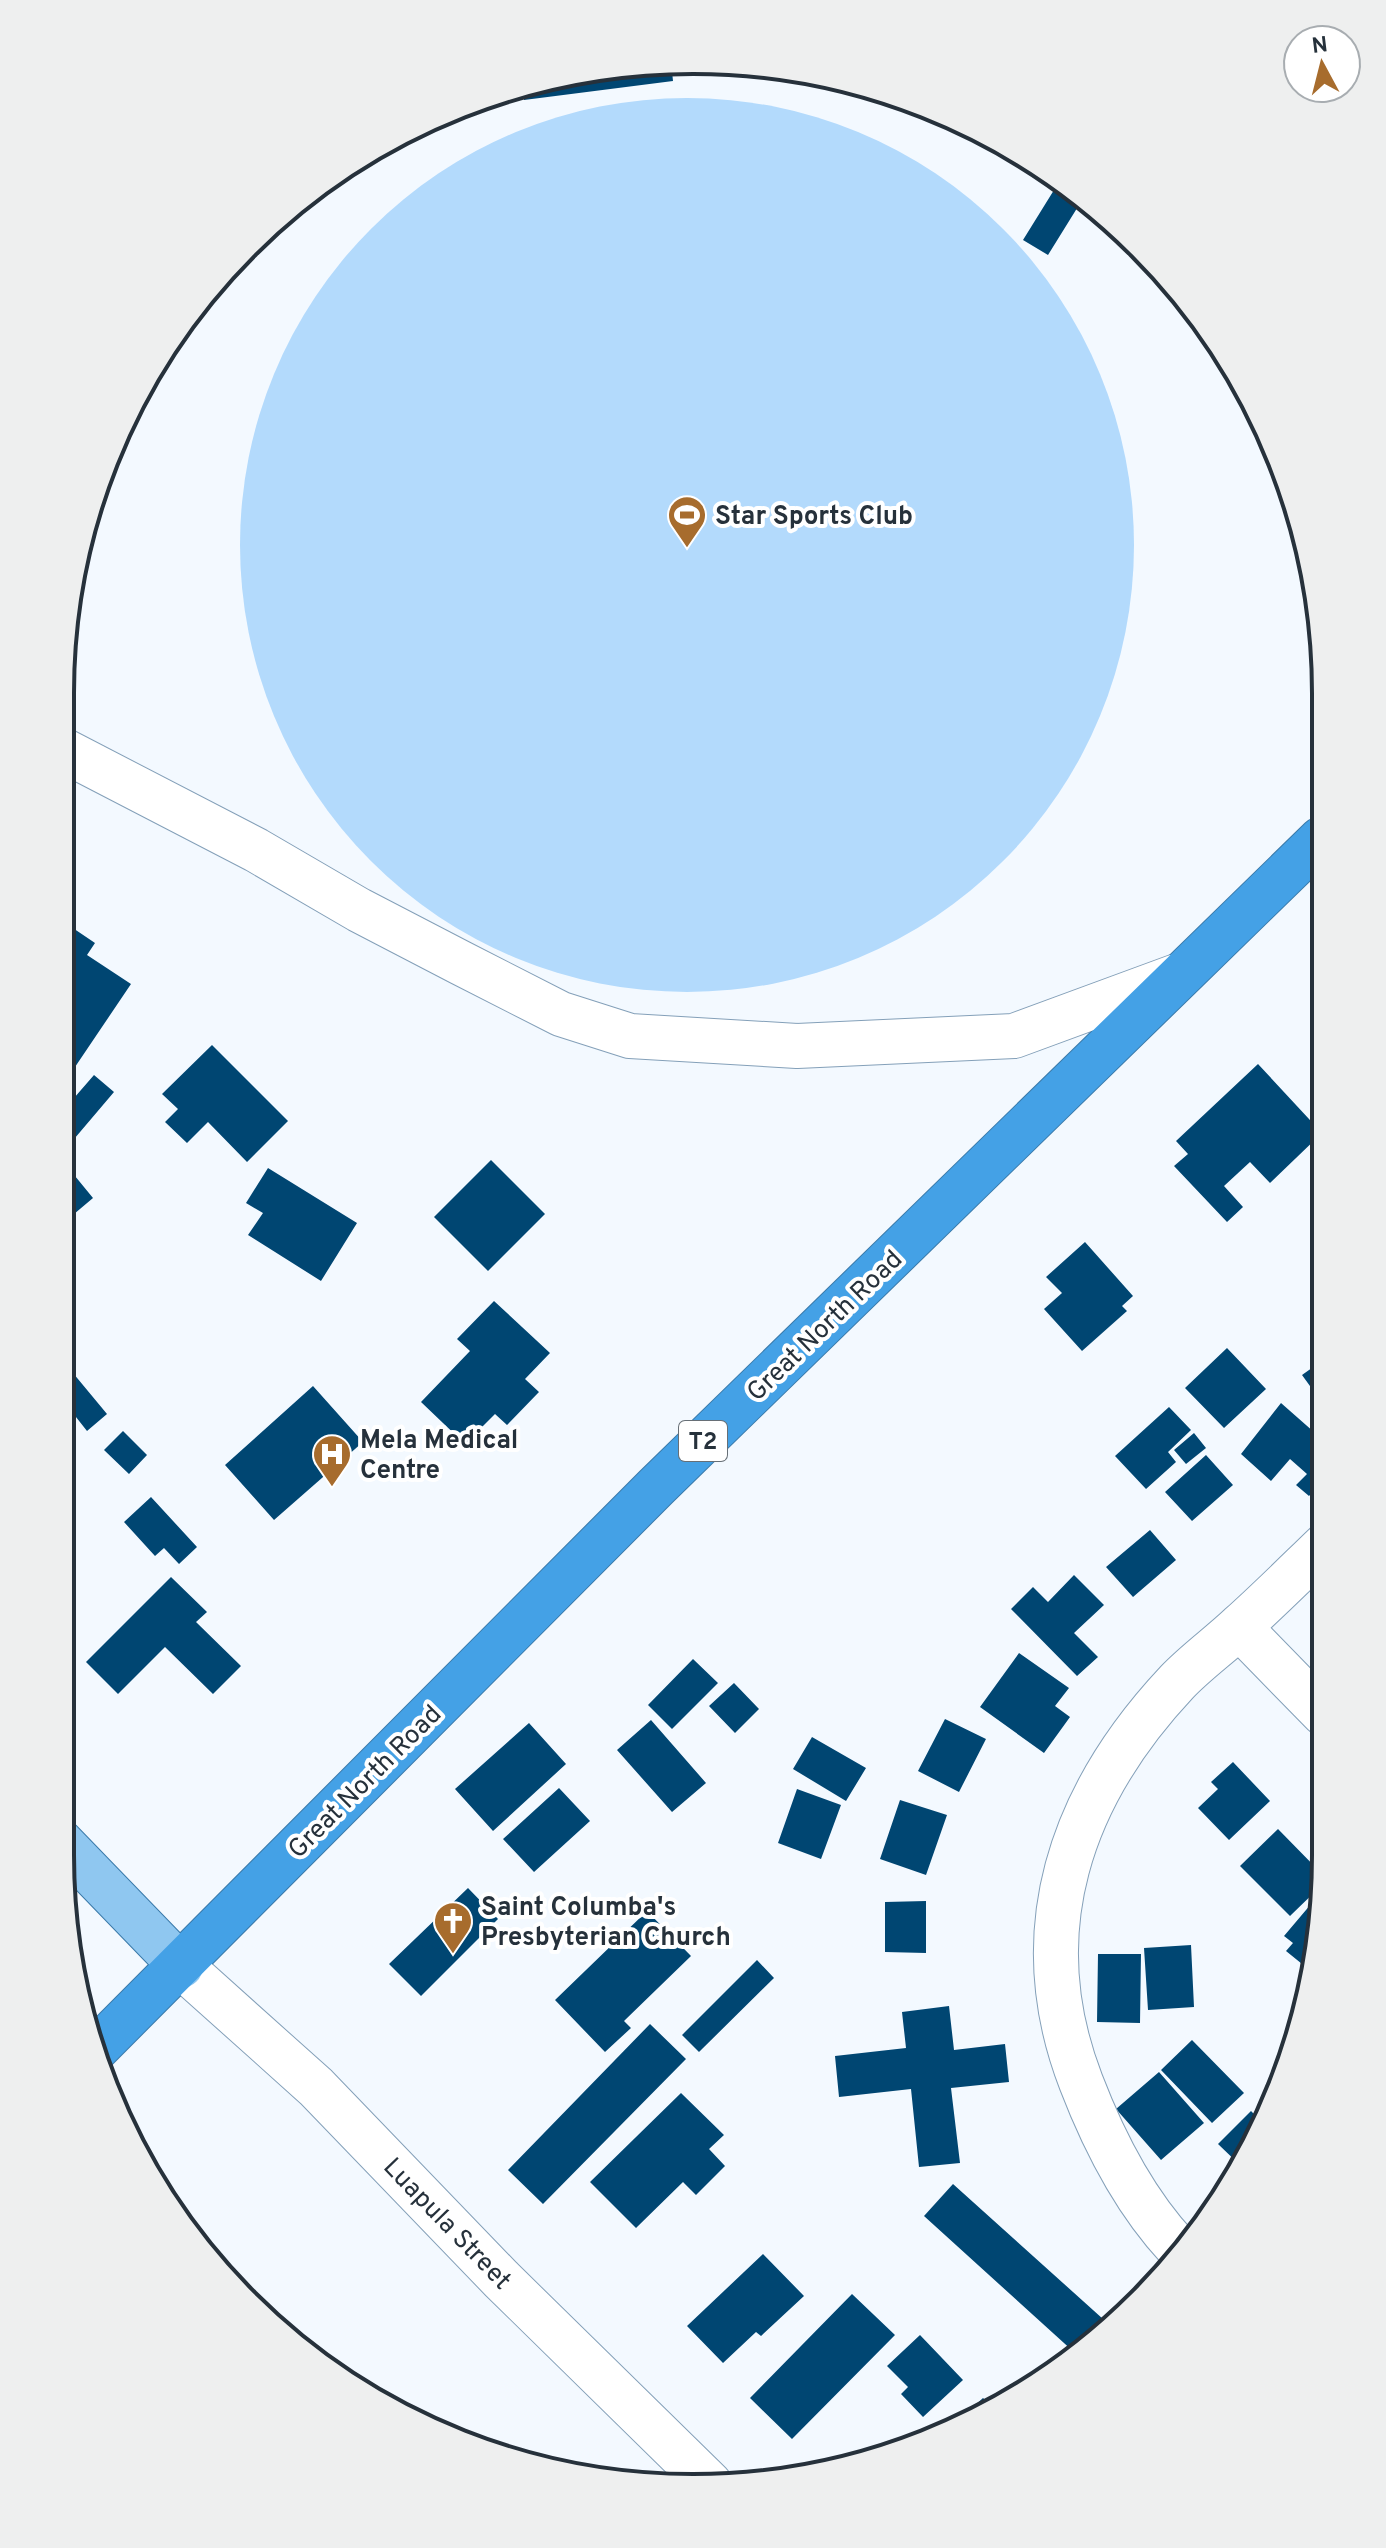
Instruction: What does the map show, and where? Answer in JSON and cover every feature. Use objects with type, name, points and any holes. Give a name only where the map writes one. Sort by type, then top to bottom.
[{"type":"highway","name":"Great North Road","points":[[103,2042],[656,1487],[1312,848]]},
{"type":"main road","points":[[74,1855],[181,1966]]},
{"type":"street","points":[[74,756],[256,850],[359,910],[561,1014],[630,1036],[797,1046],[1014,1036],[1177,976]]},
{"type":"street","points":[[1174,2244],[1151,2220],[1099,2128],[1064,2038],[1055,1977],[1059,1915],[1068,1859],[1088,1805],[1135,1734],[1178,1681],[1312,1557]]},
{"type":"street","points":[[1239,1627],[1312,1702]]},
{"type":"street","name":"Luapula Street","points":[[181,1966],[316,2087],[501,2279],[700,2474]]},
{"type":"shaded area","name":"Star Sports Club","points":[[687,98],[731,100],[774,107],[858,132],[898,151],[935,174],[1003,229],[1058,297],[1081,334],[1100,374],[1125,458],[1132,501],[1132,589],[1125,632],[1100,716],[1081,756],[1058,793],[1003,861],[935,916],[898,939],[858,958],[774,983],[731,990],[687,992],[643,990],[600,983],[516,958],[476,939],[439,916],[371,861],[316,793],[293,756],[274,716],[249,632],[242,589],[240,545],[242,501],[249,458],[274,374],[293,334],[316,297],[371,229],[439,174],[476,151],[516,132],[600,107],[643,100]]},
{"type":"building","points":[[672,75],[673,81],[524,100],[533,95],[612,79]]},
{"type":"building","points":[[1054,190],[1077,208],[1048,255],[1023,240]]},
{"type":"building","points":[[74,929],[95,943],[87,955],[131,984],[75,1067]]},
{"type":"building","points":[[212,1045],[288,1121],[247,1162],[208,1122],[187,1143],[165,1122],[178,1109],[162,1094]]},
{"type":"building","points":[[1258,1064],[1312,1122],[1312,1143],[1270,1183],[1250,1162],[1224,1186],[1243,1207],[1227,1222],[1174,1166],[1188,1154],[1176,1141]]},
{"type":"building","points":[[94,1075],[114,1092],[74,1139],[74,1098]]},
{"type":"building","points":[[491,1160],[545,1214],[488,1271],[434,1217]]},
{"type":"building","points":[[268,1168],[357,1223],[321,1281],[248,1235],[263,1213],[246,1203]]},
{"type":"building","points":[[74,1175],[93,1198],[74,1214]]},
{"type":"building","points":[[1085,1242],[1133,1296],[1122,1306],[1127,1311],[1082,1351],[1044,1309],[1062,1293],[1046,1277]]},
{"type":"building","points":[[494,1301],[550,1353],[525,1379],[539,1392],[507,1425],[495,1414],[465,1444],[421,1402],[470,1351],[457,1339]]},
{"type":"building","points":[[1227,1348],[1266,1389],[1224,1428],[1185,1388]]},
{"type":"building","points":[[1312,1368],[1312,1389],[1302,1375]]},
{"type":"building","points":[[74,1374],[107,1414],[87,1431],[74,1414]]},
{"type":"building","points":[[313,1386],[363,1442],[274,1520],[225,1465]]},
{"type":"building","points":[[1281,1403],[1312,1430],[1312,1493],[1309,1496],[1296,1485],[1307,1474],[1290,1459],[1271,1481],[1241,1454]]},
{"type":"building","points":[[1169,1407],[1191,1430],[1168,1452],[1176,1462],[1146,1489],[1115,1456]]},
{"type":"building","points":[[123,1431],[147,1455],[129,1474],[104,1450]]},
{"type":"building","points":[[1194,1433],[1206,1448],[1186,1464],[1174,1450]]},
{"type":"building","points":[[1206,1455],[1233,1485],[1192,1521],[1165,1492]]},
{"type":"building","points":[[151,1497],[197,1547],[179,1564],[164,1548],[155,1556],[124,1522]]},
{"type":"building","points":[[1150,1530],[1176,1560],[1133,1597],[1106,1567]]},
{"type":"building","points":[[1074,1575],[1104,1605],[1074,1633],[1098,1657],[1077,1676],[1011,1609],[1033,1587],[1048,1602]]},
{"type":"building","points":[[171,1577],[207,1612],[196,1622],[241,1666],[213,1694],[165,1647],[118,1694],[86,1662]]},
{"type":"building","points":[[1019,1653],[1069,1688],[1055,1706],[1070,1717],[1044,1753],[980,1707]]},
{"type":"building","points":[[693,1659],[718,1683],[672,1729],[648,1705]]},
{"type":"building","points":[[734,1683],[759,1709],[735,1733],[709,1706]]},
{"type":"building","points":[[945,1719],[986,1739],[959,1792],[918,1771]]},
{"type":"building","points":[[651,1720],[706,1783],[672,1812],[617,1750]]},
{"type":"building","points":[[529,1723],[566,1764],[493,1831],[455,1789]]},
{"type":"building","points":[[812,1737],[866,1768],[846,1801],[793,1769]]},
{"type":"building","points":[[1233,1762],[1270,1801],[1229,1840],[1198,1808],[1218,1789],[1211,1782]]},
{"type":"building","points":[[559,1788],[590,1821],[534,1872],[503,1839]]},
{"type":"building","points":[[797,1789],[841,1805],[821,1859],[778,1843]]},
{"type":"building","points":[[900,1800],[947,1815],[926,1875],[880,1859]]},
{"type":"building","points":[[1278,1829],[1312,1864],[1311,1896],[1290,1916],[1240,1866]]},
{"type":"building","points":[[468,1888],[498,1919],[421,1996],[389,1964]]},
{"type":"building","points":[[926,1901],[926,1953],[885,1952],[885,1902]]},
{"type":"building","points":[[1310,1905],[1302,1964],[1286,1951],[1293,1943],[1284,1936]]},
{"type":"building","points":[[647,1911],[691,1956],[624,2021],[631,2028],[605,2052],[555,2000]]},
{"type":"building","points":[[1191,1945],[1194,2007],[1148,2010],[1144,1948]]},
{"type":"building","points":[[1098,1954],[1141,1954],[1140,2023],[1097,2022]]},
{"type":"building","points":[[757,1960],[774,1978],[699,2052],[682,2035]]},
{"type":"building","points":[[949,2006],[954,2050],[1005,2044],[1009,2082],[951,2088],[960,2163],[919,2167],[911,2089],[839,2097],[835,2056],[906,2048],[902,2012]]},
{"type":"building","points":[[650,2024],[686,2059],[543,2204],[508,2170]]},
{"type":"building","points":[[1192,2040],[1244,2093],[1212,2123],[1161,2070]]},
{"type":"building","points":[[1159,2072],[1204,2123],[1161,2160],[1116,2109]]},
{"type":"building","points":[[681,2093],[724,2135],[709,2149],[725,2166],[696,2195],[683,2182],[636,2228],[590,2182]]},
{"type":"building","points":[[1251,2111],[1255,2115],[1232,2158],[1218,2144]]},
{"type":"building","points":[[953,2184],[1103,2319],[1068,2347],[924,2216]]},
{"type":"building","points":[[763,2254],[804,2296],[761,2336],[756,2332],[723,2363],[687,2326]]},
{"type":"building","points":[[852,2294],[895,2335],[792,2439],[750,2398]]},
{"type":"building","points":[[920,2335],[963,2380],[923,2417],[901,2394],[908,2387],[887,2366]]},
{"type":"place","name":"Star Sports Club","points":[[687,549]]},
{"type":"place","name":"Mela Medical Centre","points":[[332,1488]]},
{"type":"place","name":"Saint Columba's Presbyterian Church","points":[[453,1955]]}]
